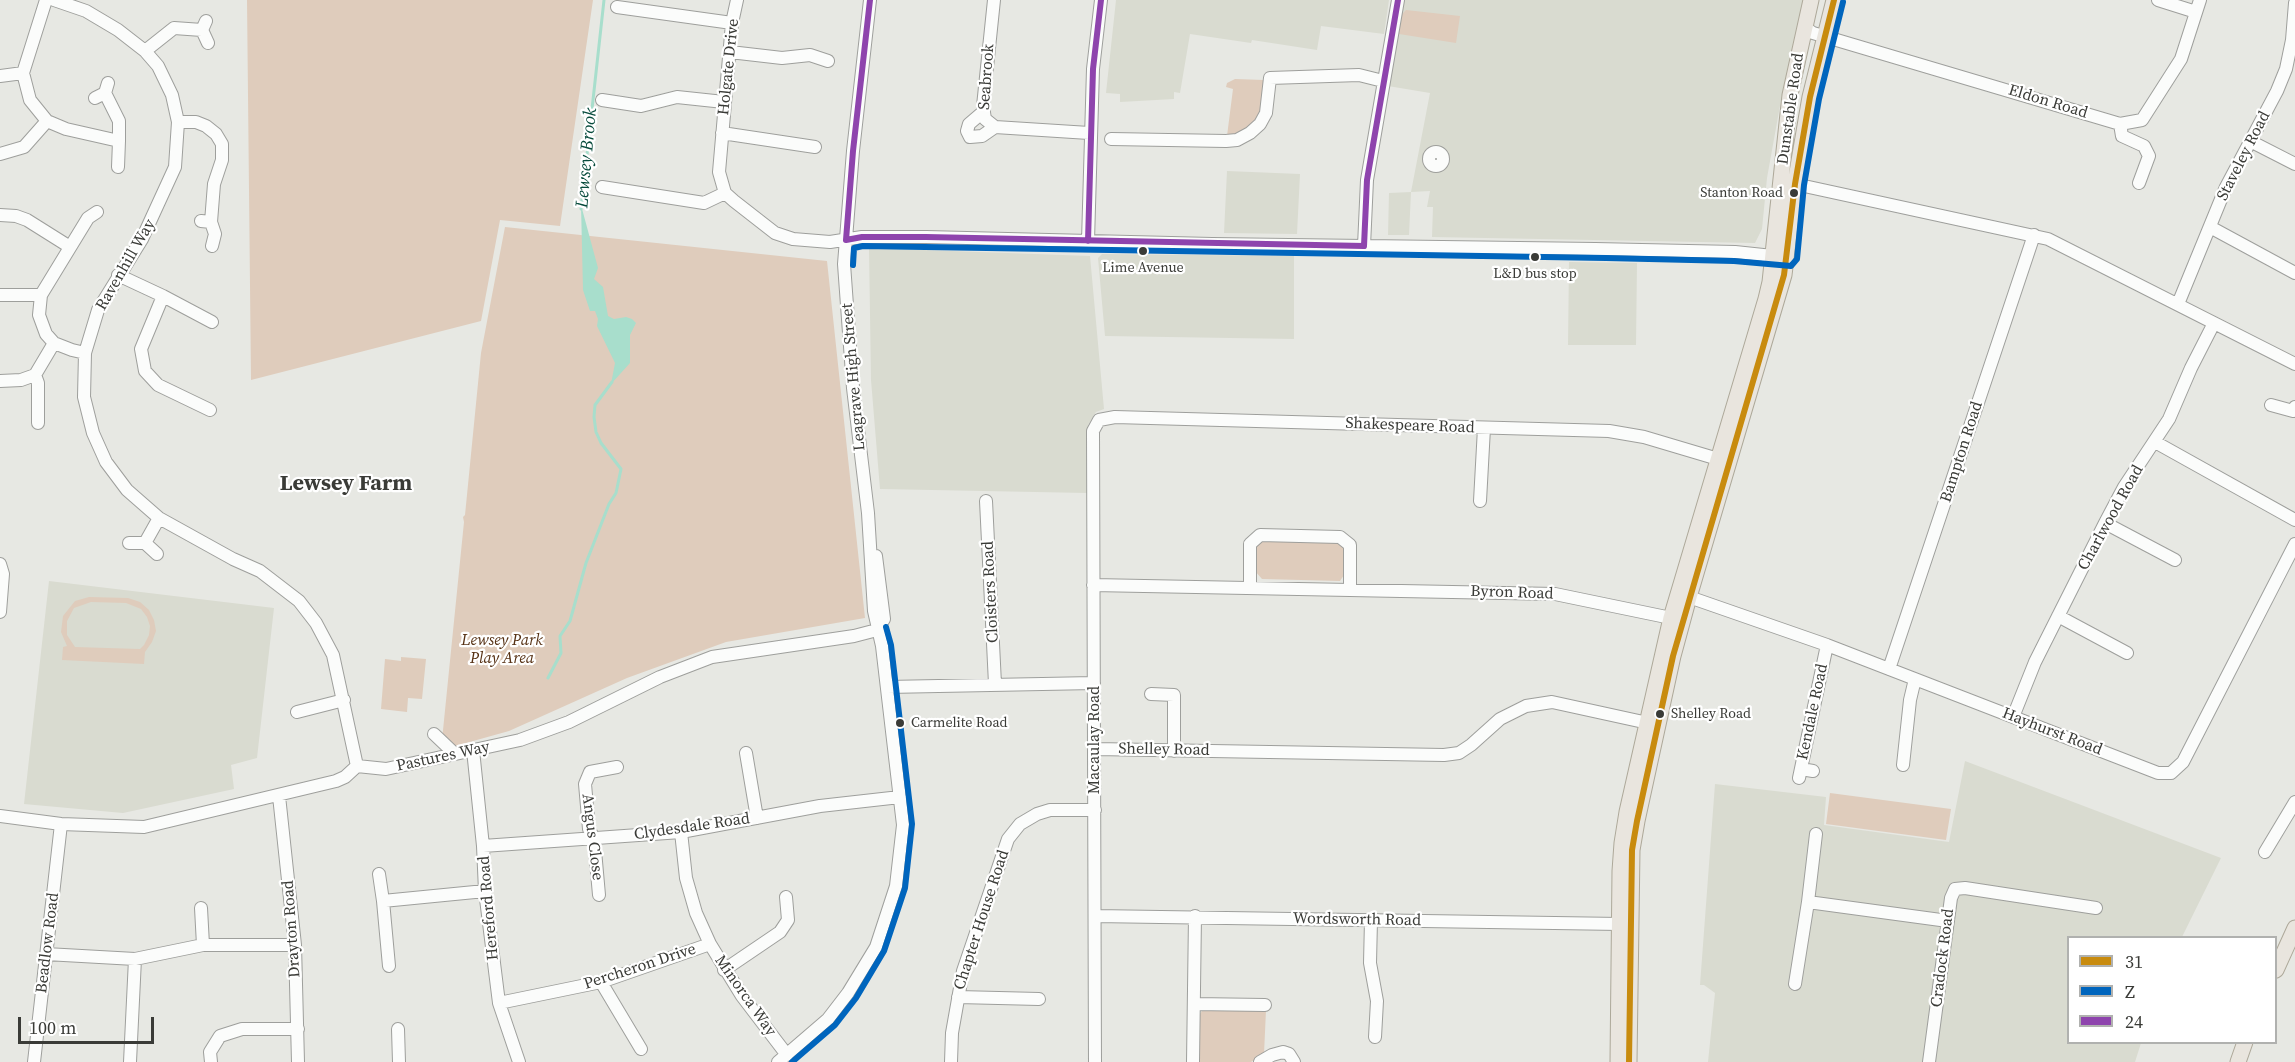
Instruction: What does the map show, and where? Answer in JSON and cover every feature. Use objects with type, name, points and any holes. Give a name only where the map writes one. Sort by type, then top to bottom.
[{"type":"main road","name":"Dunstable Road","points":[[1629,1062],[1632,850],[1673,656],[1774,312],[1780,257],[1790,95],[1811,0]]},
{"type":"main road","name":"Dunstable Road","points":[[1618,1062],[1622,843],[1671,618],[1780,257],[1810,97],[1834,0]]},
{"type":"main road","points":[[2277,968],[2295,928]]},
{"type":"main road","points":[[2238,1062],[2244,1044]]},
{"type":"street","points":[[46,0],[23,74],[30,100],[47,121],[66,129],[119,141]]},
{"type":"street","name":"Ravenhill Way","points":[[54,0],[86,11],[118,30],[145,51],[158,66],[172,94],[178,122],[175,167],[155,214],[98,310],[85,353],[84,397],[93,433],[106,462],[127,490],[159,518],[233,559],[260,571],[299,601],[316,623],[333,655],[357,766]]},
{"type":"street","name":"Holgate Drive","points":[[725,193],[719,172],[732,23],[737,0]]},
{"type":"street","name":"Leagrave High Street","points":[[783,1058],[828,1019],[848,993],[876,947],[897,886],[903,825],[882,646],[874,611],[868,513],[852,378],[844,264],[853,151],[870,0]]},
{"type":"street","name":"Seabrook","points":[[994,0],[983,112],[985,119],[995,127],[1089,133]]},
{"type":"street","points":[[1088,241],[1089,133],[1101,0]]},
{"type":"street","points":[[2139,183],[2149,156],[2144,146],[2122,136],[2120,124],[2142,120],[2181,59],[2198,6],[2158,0]]},
{"type":"street","points":[[1364,246],[1367,180],[1397,3]]},
{"type":"street","name":"Staveley Road","points":[[2178,304],[2226,187],[2277,92],[2286,69],[2295,3]]},
{"type":"street","points":[[617,7],[648,5],[732,23]]},
{"type":"street","name":"Eldon Road","points":[[1805,24],[1813,33],[2120,124]]},
{"type":"street","points":[[145,51],[174,28],[204,26],[208,43]]},
{"type":"street","points":[[730,52],[782,58],[810,55],[828,61]]},
{"type":"street","points":[[0,76],[23,74]]},
{"type":"street","points":[[1111,139],[1237,140],[1260,124],[1266,113],[1270,78],[1359,75],[1383,81]]},
{"type":"street","points":[[103,91],[119,121],[118,167]]},
{"type":"street","points":[[602,100],[641,106],[677,97],[724,102]]},
{"type":"street","points":[[983,112],[969,124],[967,131],[970,137],[982,136],[995,127]]},
{"type":"street","points":[[0,154],[28,151],[47,121]]},
{"type":"street","points":[[178,122],[196,122],[206,126],[216,134],[222,144],[222,160],[206,221],[215,234],[212,246]]},
{"type":"street","name":"Holgate Drive","points":[[722,133],[815,147]]},
{"type":"street","points":[[2250,141],[2295,164]]},
{"type":"street","points":[[1795,184],[2048,239],[2295,364]]},
{"type":"street","points":[[602,187],[704,203],[725,193],[776,233],[793,239],[830,242],[872,237],[1735,252],[1780,257]]},
{"type":"street","points":[[85,353],[54,343],[46,334],[39,315],[41,294],[88,218],[97,212]]},
{"type":"street","points":[[0,214],[27,220],[70,247]]},
{"type":"street","points":[[2210,227],[2295,273]]},
{"type":"street","name":"Bampton Road","points":[[1888,669],[2034,235]]},
{"type":"street","points":[[118,275],[212,322]]},
{"type":"street","points":[[0,295],[41,294]]},
{"type":"street","points":[[164,296],[141,349],[145,371],[158,385],[210,410]]},
{"type":"street","name":"Charlwood Road","points":[[2013,717],[2035,662],[2105,523],[2124,487],[2169,419],[2214,323]]},
{"type":"street","points":[[0,381],[21,380],[35,375],[54,343]]},
{"type":"street","points":[[35,375],[38,383],[38,423]]},
{"type":"street","points":[[2271,405],[2293,411],[2295,408]]},
{"type":"street","name":"Shakespeare Road","points":[[1099,420],[1115,417],[1609,431],[1644,437],[1718,459]]},
{"type":"street","name":"Macaulay Road","points":[[1095,1062],[1093,585],[1094,431],[1099,420]]},
{"type":"street","points":[[1480,501],[1484,428]]},
{"type":"street","points":[[2155,442],[2295,520]]},
{"type":"street","name":"Cloisters Road","points":[[986,501],[995,684]]},
{"type":"street","points":[[145,543],[159,518]]},
{"type":"street","points":[[2105,523],[2175,560]]},
{"type":"street","points":[[1250,586],[1250,544],[1260,535],[1317,536],[1340,537],[1350,545],[1350,589]]},
{"type":"street","points":[[129,543],[145,543],[157,554]]},
{"type":"street","name":"Hayhurst Road","points":[[1689,597],[1827,645],[2157,772],[2171,773],[2183,762],[2295,544]]},
{"type":"street","points":[[0,564],[3,574],[0,612]]},
{"type":"street","name":"Byron Road","points":[[1093,585],[1250,586],[1555,594],[1671,618]]},
{"type":"street","points":[[2058,616],[2127,653]]},
{"type":"street","name":"Pastures Way","points":[[357,766],[386,769],[520,740],[569,722],[660,677],[711,657],[854,636],[877,630]]},
{"type":"street","name":"Kendale Road","points":[[1804,773],[1827,645]]},
{"type":"street","points":[[1904,765],[1914,679]]},
{"type":"street","points":[[887,687],[1094,683]]},
{"type":"street","points":[[1151,694],[1174,695],[1174,751]]},
{"type":"street","points":[[297,712],[344,700]]},
{"type":"street","name":"Shelley Road","points":[[1095,749],[1444,755],[1459,753],[1500,719],[1526,706],[1552,702],[1648,723]]},
{"type":"street","points":[[434,734],[455,754]]},
{"type":"street","name":"Hereford Road","points":[[473,750],[483,846],[485,891],[499,1003],[519,1062]]},
{"type":"street","points":[[746,753],[757,818]]},
{"type":"street","points":[[0,816],[61,824],[144,827],[336,781],[345,777],[357,766]]},
{"type":"street","name":"Angus Close","points":[[599,895],[594,839],[590,829],[585,784],[590,772],[617,767]]},
{"type":"street","name":"Drayton Road","points":[[279,796],[296,945],[298,1062]]},
{"type":"street","name":"Clydesdale Road","points":[[483,846],[681,832],[820,806],[900,798]]},
{"type":"street","points":[[2265,852],[2295,802]]},
{"type":"street","name":"Chapter House Road","points":[[951,1062],[952,1033],[963,971],[1008,839],[1020,824],[1037,814],[1050,810],[1095,810]]},
{"type":"street","name":"Beadlow Road","points":[[34,1062],[61,824]]},
{"type":"street","name":"Minorca Way","points":[[681,832],[686,878],[696,913],[724,970],[783,1058]]},
{"type":"street","points":[[1795,984],[1816,834]]},
{"type":"street","points":[[379,874],[388,966]]},
{"type":"street","name":"Cradock Road","points":[[1929,1062],[1951,898],[1955,889],[1965,888],[2097,908]]},
{"type":"street","points":[[383,901],[485,891]]},
{"type":"street","points":[[724,970],[780,932],[788,921],[786,897]]},
{"type":"street","points":[[1808,902],[1948,921]]},
{"type":"street","points":[[201,908],[203,945]]},
{"type":"street","name":"Wordsworth Road","points":[[1095,916],[1620,924]]},
{"type":"street","points":[[1193,1062],[1195,916]]},
{"type":"street","points":[[1371,920],[1370,963],[1377,1001],[1375,1037]]},
{"type":"street","name":"Percheron Drive","points":[[499,1003],[601,982],[710,944]]},
{"type":"street","points":[[46,954],[135,959],[203,945],[296,945]]},
{"type":"street","points":[[130,1062],[135,959]]},
{"type":"street","points":[[601,982],[641,1049]]},
{"type":"street","points":[[957,997],[1039,999]]},
{"type":"street","points":[[1194,1004],[1265,1005]]},
{"type":"street","points":[[211,1062],[210,1052],[220,1036],[242,1029],[298,1029]]},
{"type":"street","points":[[398,1029],[399,1062]]},
{"type":"street","points":[[1260,1062],[1283,1052],[1289,1054],[1294,1062]]},
{"type":"shaded area","points":[[1116,0],[1389,0],[1384,34],[1321,26],[1317,50],[1190,34],[1180,93],[1174,92],[1174,99],[1120,102],[1120,94],[1106,93]]},
{"type":"shaded area","points":[[1402,0],[1803,0],[1783,89],[1767,178],[1762,229],[1755,243],[1432,237],[1433,207],[1427,207],[1430,191],[1411,192],[1430,93],[1388,86]]},
{"type":"shaded area","points":[[1227,171],[1300,174],[1297,234],[1224,233]]},
{"type":"shaded area","points":[[1411,192],[1409,235],[1388,235],[1389,193]]},
{"type":"shaded area","points":[[581,205],[598,268],[594,279],[603,287],[608,316],[614,319],[626,317],[636,323],[630,335],[630,363],[611,384],[615,363],[597,326],[598,319],[595,311],[590,311],[583,290]]},
{"type":"shaded area","points":[[869,248],[1090,256],[1104,409],[1096,412],[1088,425],[1087,493],[880,489],[871,380]]},
{"type":"shaded area","points":[[1102,254],[1294,256],[1294,339],[1105,336],[1098,258]]},
{"type":"shaded area","points":[[1569,262],[1637,263],[1636,345],[1568,345]]},
{"type":"shaded area","points":[[49,581],[274,608],[257,758],[231,765],[234,789],[123,813],[24,804]]},
{"type":"shaded area","points":[[1965,761],[2221,858],[2182,936],[2067,936],[2067,1044],[2141,1044],[2135,1062],[1708,1062],[1715,993],[1704,985],[1700,985],[1715,784],[1826,797],[1824,825],[1949,842]]},
{"type":"green space","points":[[247,0],[593,0],[560,226],[500,220],[481,321],[251,380]]},
{"type":"green space","points":[[1406,10],[1460,16],[1456,43],[1399,34],[1401,15]]},
{"type":"green space","points":[[1235,79],[1264,80],[1262,115],[1239,135],[1227,136],[1233,89],[1226,87],[1227,83]]},
{"type":"green space","name":"Lewsey Park Play Area","points":[[505,227],[827,261],[865,618],[726,642],[627,678],[509,731],[441,750],[481,353]]},
{"type":"green space","points":[[1262,539],[1337,540],[1345,547],[1346,572],[1340,581],[1262,579],[1255,571],[1256,548]]},
{"type":"green space","points":[[89,597],[128,598],[140,602],[149,610],[156,631],[145,652],[144,664],[62,660],[63,647],[67,646],[61,632],[63,616],[75,601]],"holes":[[[91,602],[126,603],[141,609],[150,626],[149,635],[140,649],[75,647],[67,635],[67,621],[74,608]]]},
{"type":"green space","points":[[401,657],[426,659],[422,699],[408,698],[407,712],[381,709],[385,659],[401,661]]},
{"type":"green space","points":[[1830,793],[1951,809],[1946,840],[1826,824]]},
{"type":"green space","points":[[1204,1008],[1266,1010],[1264,1054],[1251,1062],[1197,1062],[1197,1018]]},
{"type":"waterway","name":"Lewsey Brook","points":[[581,209],[604,0]]},
{"type":"waterway","name":"Lewsey Brook","points":[[548,678],[561,653],[560,636],[570,621],[586,563],[609,504],[616,493],[621,469],[601,443],[596,432],[594,417],[595,405],[612,382]]},
{"type":"transit line","name":"24","points":[[846,240],[853,151],[870,0]]},
{"type":"transit line","name":"24","points":[[1088,241],[1093,69],[1101,0]]},
{"type":"transit line","name":"24","points":[[846,240],[862,237],[926,237],[1364,246],[1367,180],[1398,0]]},
{"type":"transit line","name":"31","points":[[1629,1062],[1632,850],[1637,821],[1673,656],[1784,275],[1795,184],[1810,97],[1834,0]]},
{"type":"transit line","name":"Z","points":[[853,265],[854,248],[863,246],[1606,258],[1734,261],[1791,266],[1797,259],[1804,185],[1819,99],[1843,2]]},
{"type":"transit line","name":"Z","points":[[792,1062],[835,1025],[856,998],[884,951],[905,888],[912,824],[891,645],[886,627]]},
{"type":"place","name":"Stanton Road","points":[[1794,193]]},
{"type":"place","name":"Lime Avenue","points":[[1143,251]]},
{"type":"place","name":"L&D bus stop","points":[[1535,257]]},
{"type":"place","name":"Shelley Road","points":[[1660,714]]},
{"type":"place","name":"Carmelite Road","points":[[900,723]]},
{"type":"district","name":"Lewsey Farm","points":[[346,484]]}]
